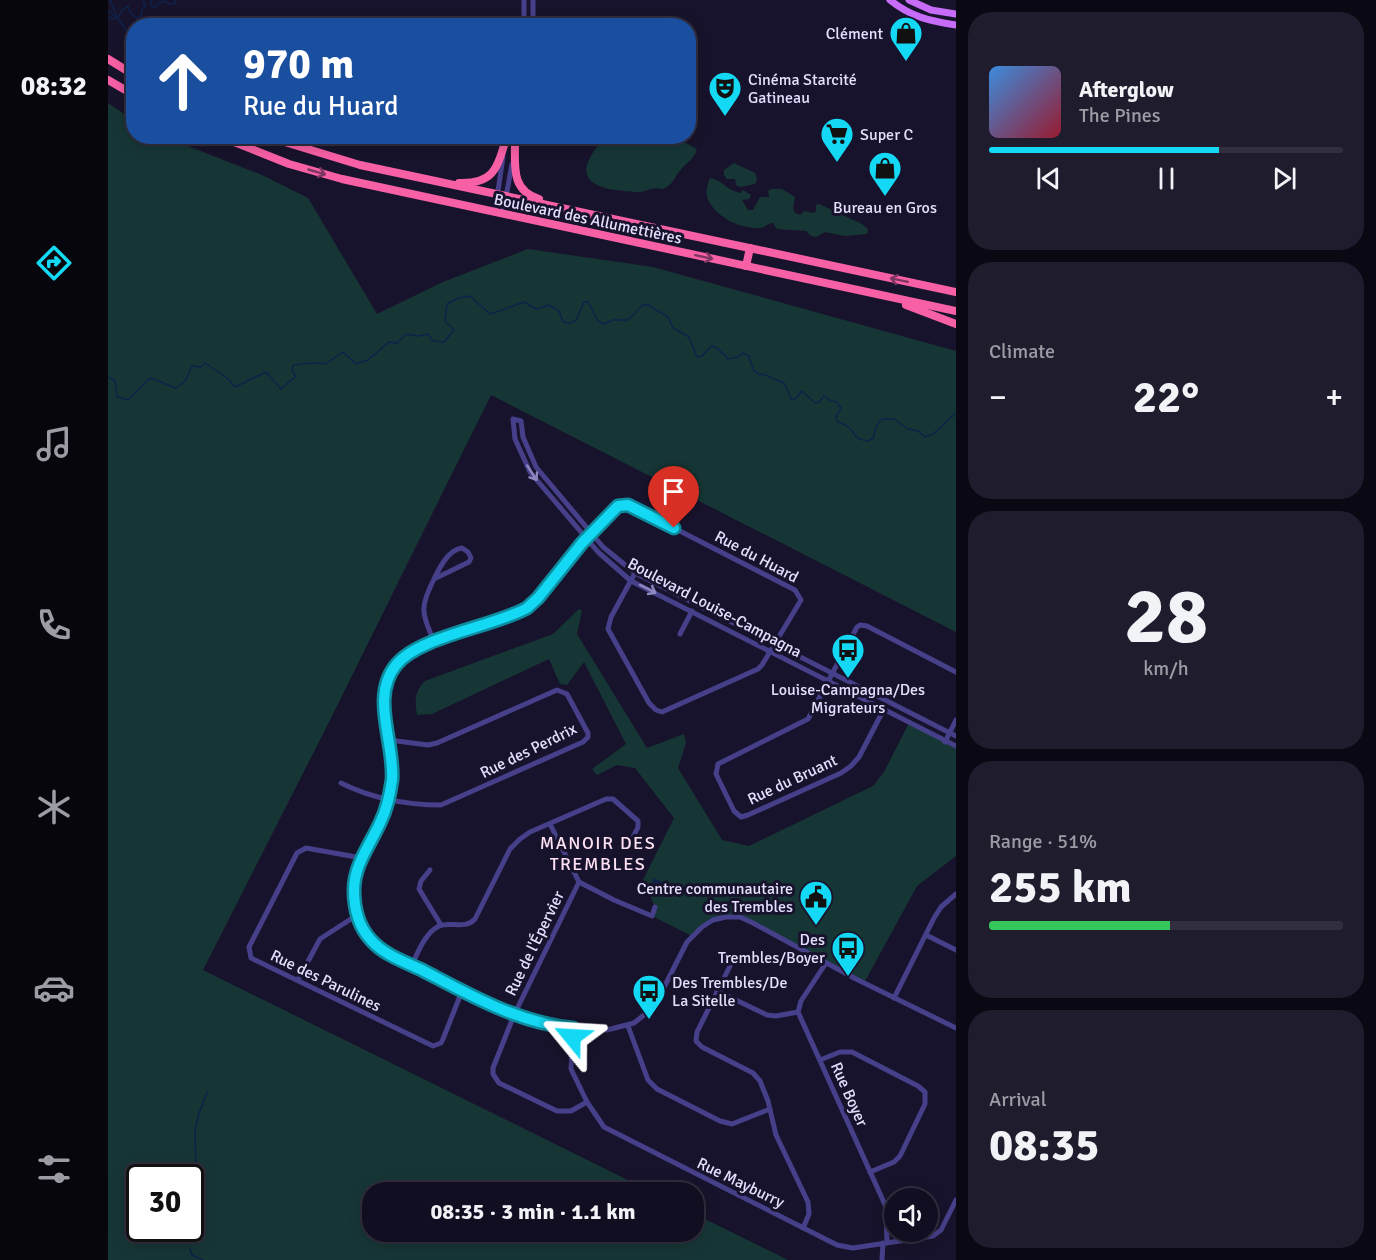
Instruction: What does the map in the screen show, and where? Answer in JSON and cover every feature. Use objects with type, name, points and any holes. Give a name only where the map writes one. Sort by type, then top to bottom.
[{"type":"highway","points":[[108,59],[126,70]]},
{"type":"highway","points":[[108,80],[126,90]]},
{"type":"highway","name":"Boulevard des Allumettières","points":[[238,144],[321,173],[956,311]]},
{"type":"highway","name":"Boulevard des Allumettières","points":[[289,144],[328,157],[438,182],[956,292]]},
{"type":"highway","points":[[438,182],[471,183],[483,180],[496,170],[504,144]]},
{"type":"highway","points":[[515,144],[516,175],[522,189],[532,197],[575,210]]},
{"type":"highway","points":[[746,266],[750,248]]},
{"type":"highway","points":[[791,276],[899,303],[956,324]]},
{"type":"main road","points":[[890,0],[919,18],[956,25]]},
{"type":"main road","points":[[909,0],[931,10],[956,14]]},
{"type":"street","points":[[524,0],[524,18]]},
{"type":"street","points":[[533,0],[533,18]]},
{"type":"street","points":[[502,196],[505,144]]},
{"type":"street","points":[[499,212],[514,144]]},
{"type":"street","name":"Boulevard Louise-Campagna","points":[[953,735],[635,573],[613,557],[536,467],[523,437],[521,421],[513,419],[515,439],[530,472],[606,561],[631,581],[956,747]]},
{"type":"street","name":"Rue du Huard","points":[[592,534],[618,506],[628,505],[795,590],[801,596],[801,603],[774,645]]},
{"type":"street","points":[[592,534],[527,608],[414,650],[401,659],[387,681],[383,700],[393,766],[389,798],[380,824],[362,858],[355,881],[357,915],[367,933],[377,945],[392,956],[514,1015],[541,1024],[607,1030],[627,1026],[641,1019],[654,1007],[687,942],[697,931],[713,920],[733,916],[746,919],[826,963],[956,1028]]},
{"type":"street","points":[[434,579],[466,565],[471,558],[468,552],[462,548],[455,549],[440,567],[434,579],[424,599],[423,611],[434,642]]},
{"type":"street","points":[[635,573],[611,617],[608,629],[649,703],[658,711],[666,711],[758,669],[774,645]]},
{"type":"street","points":[[680,634],[696,604]]},
{"type":"street","points":[[828,682],[854,630],[864,625],[956,672]]},
{"type":"street","name":"Rue du Bruant","points":[[828,682],[814,710],[804,722],[718,764],[716,774],[736,814],[741,817],[748,815],[846,770],[859,757],[883,710]]},
{"type":"street","name":"Rue des Perdrix","points":[[389,798],[441,805],[583,742],[588,733],[567,694],[558,690],[428,745],[390,740]]},
{"type":"street","points":[[883,710],[887,703]]},
{"type":"street","points":[[945,742],[953,735],[956,720]]},
{"type":"street","points":[[341,783],[366,795],[389,798]]},
{"type":"street","points":[[412,965],[425,940],[441,925],[463,925],[472,922],[478,915],[510,849],[526,834],[606,799],[613,799],[638,821],[638,827],[630,841]]},
{"type":"street","points":[[550,824],[579,882],[652,916],[655,907]]},
{"type":"street","name":"Rue des Parulines","points":[[362,858],[306,848],[299,850],[294,855],[248,951],[253,959],[433,1046],[441,1043],[462,991]]},
{"type":"street","points":[[430,870],[421,881],[419,890],[441,925]]},
{"type":"street","name":"Rue de l'Épervier","points":[[579,882],[514,1015],[493,1068],[495,1079],[557,1111],[571,1111],[587,1102]]},
{"type":"street","points":[[894,998],[941,907],[956,894]]},
{"type":"street","points":[[298,980],[320,939],[357,915]]},
{"type":"street","points":[[926,935],[956,950]]},
{"type":"street","points":[[717,991],[767,1015],[776,1016],[798,1012],[801,1001],[826,963]]},
{"type":"street","points":[[730,966],[697,1032],[696,1041],[702,1047],[757,1076],[770,1109],[776,1135],[808,1202],[809,1214],[803,1228]]},
{"type":"street","name":"Rue Boyer","points":[[798,1012],[887,1211],[882,1260]]},
{"type":"street","points":[[627,1026],[648,1080],[657,1089],[720,1121],[732,1124],[770,1109]]},
{"type":"street","name":"Rue Mayburry","points":[[573,1028],[571,1069],[600,1123],[612,1133],[847,1248],[938,1234],[956,1200]]},
{"type":"street","points":[[820,1060],[840,1052],[852,1052],[918,1086],[925,1092],[925,1104],[900,1156],[894,1162],[870,1172]]},
{"type":"green space","points":[[108,103],[126,115],[126,144],[183,144],[262,175],[308,198],[377,314],[443,282],[528,249],[653,267],[956,351],[956,632],[491,395],[203,970],[632,1182],[362,1182],[362,1242],[704,1242],[704,1218],[788,1260],[108,1260]]},
{"type":"green space","points":[[598,144],[688,144],[697,149],[692,159],[681,169],[671,184],[663,189],[655,188],[641,192],[604,188],[596,184],[590,180],[587,173],[588,161]]},
{"type":"green space","points":[[734,163],[755,173],[757,179],[755,184],[740,187],[736,185],[735,179],[727,179],[724,170]]},
{"type":"green space","points":[[710,178],[736,192],[740,193],[743,190],[751,195],[749,199],[742,200],[748,210],[753,210],[760,197],[769,197],[768,191],[771,189],[782,189],[795,197],[793,208],[795,213],[800,215],[804,211],[813,213],[816,211],[816,205],[819,204],[862,224],[868,229],[867,234],[845,236],[825,232],[816,237],[806,231],[777,229],[773,223],[760,228],[737,224],[722,216],[711,204],[706,192]]},
{"type":"green space","points":[[579,609],[582,611],[577,634],[647,748],[684,734],[686,743],[678,768],[722,840],[749,846],[873,786],[884,772],[909,723],[956,746],[956,856],[917,886],[864,983],[740,917],[713,920],[692,936],[652,916],[655,907],[643,880],[674,818],[635,768],[617,765],[597,775],[592,769],[626,744],[584,662],[567,685],[560,684],[549,659],[432,714],[417,715],[416,696],[425,681],[553,634]]},
{"type":"water","points":[[654,878],[670,886],[666,895],[650,887]]},
{"type":"waterway","points":[[110,0],[117,17],[126,30]]},
{"type":"waterway","points":[[108,17],[115,19],[128,6],[131,14],[137,18],[141,16],[142,9],[146,6],[144,0]]},
{"type":"waterway","points":[[151,0],[152,7],[165,1],[169,4],[176,3],[175,0]]},
{"type":"waterway","points":[[108,11],[116,17]]},
{"type":"waterway","points":[[108,377],[115,381],[117,397],[128,400],[150,378],[176,388],[185,381],[192,366],[201,367],[205,363],[227,378],[235,387],[266,372],[281,389],[296,376],[292,371],[293,365],[325,364],[343,352],[356,364],[368,360],[389,342],[397,343],[406,334],[418,336],[428,334],[433,341],[444,342],[454,330],[445,321],[447,304],[458,298],[470,296],[490,314],[524,302],[536,309],[549,305],[559,311],[563,322],[571,323],[576,320],[584,302],[588,302],[598,321],[604,324],[613,320],[628,320],[643,305],[648,305],[668,317],[673,328],[689,337],[697,357],[702,356],[711,346],[717,348],[728,359],[738,357],[742,353],[748,355],[754,371],[784,383],[792,400],[802,391],[815,403],[824,396],[837,402],[841,408],[836,417],[837,421],[850,428],[856,437],[863,440],[868,441],[873,438],[877,425],[882,419],[894,419],[925,437],[933,434],[956,413]]},
{"type":"waterway","points":[[196,1164],[195,1130],[208,1091]]},
{"type":"waterway","points":[[190,1249],[192,1255],[203,1260]]},
{"type":"place","name":"Clément","points":[[906,62]]},
{"type":"place","name":"Cinéma Starcité Gatineau","points":[[725,117]]},
{"type":"place","name":"Super C","points":[[837,163]]},
{"type":"place","name":"Bureau en Gros","points":[[885,197]]},
{"type":"place","name":"Louise-Campagna/Des Migrateurs","points":[[848,679]]},
{"type":"place","name":"Centre communautaire des Trembles","points":[[816,926]]},
{"type":"place","name":"Des Trembles/Boyer","points":[[848,977]]},
{"type":"place","name":"Des Trembles/De La Sitelle","points":[[649,1020]]},
{"type":"district","name":"MANOIR DES TREMBLES","points":[[598,853]]},
{"type":"route","points":[[572,1037],[573,1028],[541,1024],[514,1015],[392,956],[371,940],[362,925],[357,915],[354,890],[356,874],[384,814],[391,790],[393,766],[383,700],[384,693],[387,681],[396,664],[414,650],[527,608],[538,598],[582,543],[618,506],[628,505],[674,528]]}]
